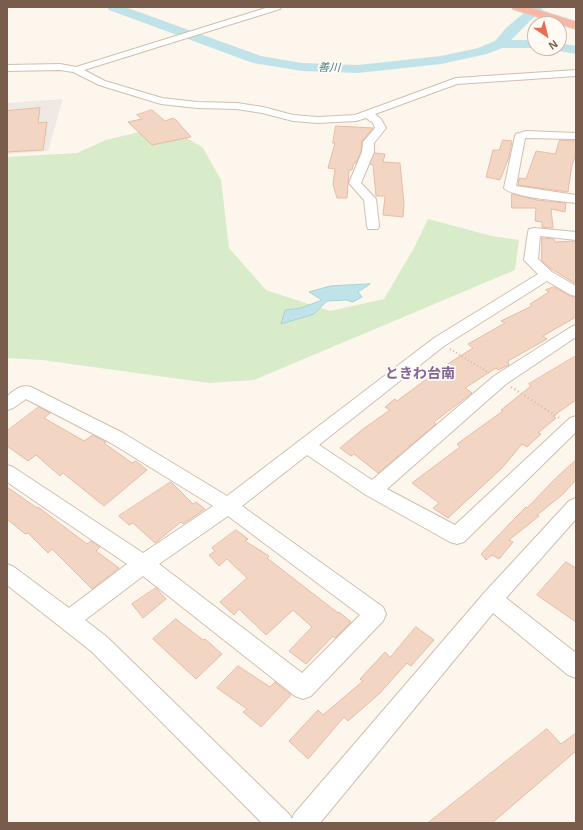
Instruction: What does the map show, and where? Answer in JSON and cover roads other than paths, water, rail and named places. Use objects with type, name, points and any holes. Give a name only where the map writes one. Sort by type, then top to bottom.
[{"type":"highway","points":[[517,7],[576,26]]},
{"type":"highway","points":[[532,7],[576,22]]},
{"type":"street","points":[[76,70],[277,7]]},
{"type":"street","points":[[7,68],[60,67],[76,70],[102,83],[161,101],[197,105],[237,106],[263,110],[293,118],[318,120],[356,118],[444,84],[456,81],[576,73]]},
{"type":"street","points":[[368,114],[377,121],[381,128],[368,142],[368,152],[355,183],[370,199],[372,226]]},
{"type":"street","points":[[576,136],[526,134],[520,136],[510,188],[516,191],[576,199]]},
{"type":"street","points":[[576,236],[534,232],[531,260],[547,275],[576,292]]},
{"type":"street","points":[[68,621],[143,564],[228,506],[439,342],[547,275]]},
{"type":"street","points":[[373,490],[500,380],[576,330]]},
{"type":"street","points":[[7,404],[25,391],[117,438],[228,506],[375,614],[302,688],[143,564],[7,472]]},
{"type":"street","points":[[306,445],[373,490],[456,536],[575,425]]},
{"type":"street","points":[[303,823],[492,599],[576,506]]},
{"type":"street","points":[[7,573],[99,644],[280,823]]},
{"type":"street","points":[[492,599],[576,667]]},
{"type":"water","points":[[370,284],[358,292],[362,297],[353,302],[346,300],[327,301],[314,314],[281,324],[285,310],[301,308],[322,300],[309,292],[330,286]]},
{"type":"waterway","name":"善川","points":[[113,7],[258,60],[302,67],[358,69],[441,60],[482,51],[500,44]]},
{"type":"waterway","name":"善川","points":[[500,44],[511,31],[538,7]]},
{"type":"waterway","points":[[500,44],[527,44]]},
{"type":"waterway","points":[[567,48],[576,50]]},
{"type":"district","name":"ときわ台南","points":[[420,374]]}]
